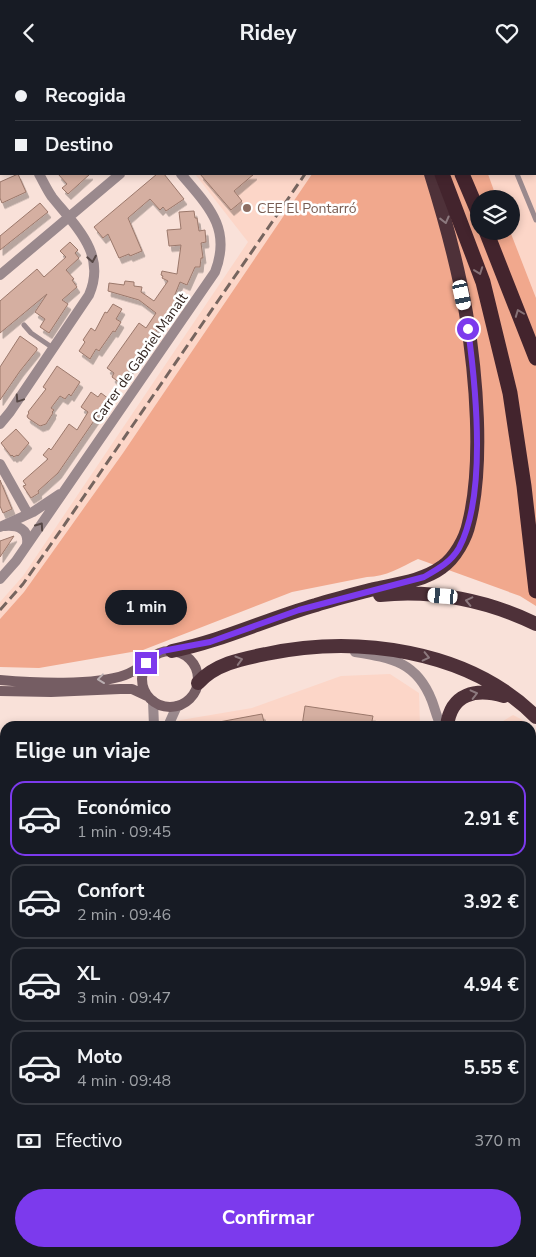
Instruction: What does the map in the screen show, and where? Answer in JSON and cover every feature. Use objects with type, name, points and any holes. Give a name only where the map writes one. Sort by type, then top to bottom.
[{"type":"highway","points":[[172,651],[210,642],[262,622],[323,603],[424,577],[443,567],[458,549],[469,525],[475,489],[476,435],[472,364],[466,312],[442,208],[431,175]]},
{"type":"highway","points":[[442,175],[483,282],[510,393],[536,591]]},
{"type":"highway","points":[[462,175],[470,192]]},
{"type":"highway","points":[[490,240],[536,358]]},
{"type":"highway","points":[[323,603],[385,594],[426,594],[474,602],[516,615],[536,624]]},
{"type":"highway","points":[[198,683],[205,675],[219,667],[280,651],[343,647],[396,651],[439,661],[482,679],[518,700],[536,717]]},
{"type":"highway","points":[[448,721],[452,709],[462,697],[469,694],[485,691],[518,700]]},
{"type":"main road","points":[[0,680],[90,681],[125,675],[146,663],[157,653],[172,651],[186,656],[192,661],[198,675],[198,683],[192,696],[177,706],[162,706],[132,689],[51,692],[0,691]]},
{"type":"main road","points":[[146,663],[142,676],[144,689],[150,698]]},
{"type":"street","points":[[0,424],[89,295],[93,281],[93,262],[87,241],[50,195],[40,175]]},
{"type":"street","points":[[0,275],[119,175]]},
{"type":"street","name":"Carrer de Gabriel Manalt","points":[[1,527],[28,515],[65,491],[200,295],[217,267],[222,250],[217,222],[209,207],[182,175]]},
{"type":"street","points":[[0,464],[28,515]]},
{"type":"street","points":[[0,579],[16,561],[65,491]]},
{"type":"street","points":[[1,527],[15,525],[22,528],[26,534],[27,544]]},
{"type":"street","points":[[343,647],[353,652],[386,657],[411,669],[426,689],[438,721]]},
{"type":"street","points":[[150,698],[153,721]]},
{"type":"street","points":[[170,721],[177,706]]},
{"type":"lane","points":[[517,175],[536,220]]},
{"type":"lane","points":[[24,325],[31,333],[53,348]]},
{"type":"shaded area","points":[[196,175],[311,175],[123,453],[24,592],[0,619],[0,602],[23,576],[248,242]]},
{"type":"shaded area","points":[[311,175],[488,175],[494,190],[470,190],[470,240],[513,240],[536,298],[536,606],[520,596],[418,559],[393,571],[374,577],[292,592],[143,650],[39,668],[0,667],[0,619],[24,592],[123,453]]},
{"type":"shaded area","points":[[488,175],[536,175],[536,298],[513,240],[520,240],[520,190],[494,190]]},
{"type":"shaded area","points":[[390,674],[419,693],[420,721],[175,721],[252,708],[341,676]]},
{"type":"shaded area","points":[[513,715],[524,721],[503,721]]},
{"type":"building","points":[[18,175],[26,192],[2,203],[0,198],[0,182]]},
{"type":"building","points":[[59,175],[89,175],[68,194],[62,188],[67,184]]},
{"type":"building","points":[[156,175],[165,175],[184,199],[166,211],[163,207],[160,210],[150,199],[128,218],[142,251],[130,256],[129,254],[119,258],[108,234],[103,238],[94,227]]},
{"type":"building","points":[[201,175],[253,175],[234,191],[242,201],[231,210]]},
{"type":"building","points":[[40,203],[48,212],[0,250],[0,236]]},
{"type":"building","points":[[194,211],[199,231],[205,230],[206,242],[201,243],[203,258],[201,258],[200,267],[195,267],[187,285],[180,282],[174,297],[178,299],[155,329],[157,330],[120,383],[112,377],[114,373],[107,368],[139,323],[146,328],[156,313],[139,300],[108,291],[109,283],[124,285],[125,281],[134,282],[134,286],[142,287],[141,292],[154,301],[168,281],[162,278],[162,271],[177,274],[181,245],[169,246],[167,230],[181,229],[179,212]]},
{"type":"building","points":[[70,242],[78,250],[75,253],[79,258],[66,270],[74,279],[72,280],[77,287],[62,300],[68,304],[49,333],[40,327],[45,319],[35,312],[47,294],[0,333],[0,301],[37,269],[44,277],[66,257],[60,251]]},
{"type":"building","points":[[113,304],[122,309],[116,319],[121,322],[99,351],[96,349],[90,359],[79,351],[85,342],[83,340],[91,328],[95,331],[105,312],[107,313]]},
{"type":"building","points":[[20,336],[37,348],[37,350],[0,400],[0,367]]},
{"type":"building","points":[[57,366],[80,382],[71,396],[69,394],[65,399],[60,396],[51,408],[54,410],[46,424],[40,426],[28,418],[28,412],[46,389],[43,387]]},
{"type":"building","points":[[91,392],[98,397],[101,393],[109,399],[58,473],[38,491],[39,493],[31,498],[23,486],[26,485],[23,481],[48,459],[43,455],[49,448],[51,450],[69,424],[77,430],[88,412],[81,407]]},
{"type":"building","points":[[16,429],[29,443],[18,456],[14,457],[11,456],[1,443]]},
{"type":"building","points":[[0,480],[12,509],[3,513],[0,506]]},
{"type":"building","points":[[14,536],[0,557],[0,541]]},
{"type":"building","points":[[305,706],[373,716],[372,721],[303,721]]},
{"type":"building","points":[[262,714],[264,721],[224,721]]},
{"type":"railway","points":[[0,610],[23,584],[63,527],[304,175]]},
{"type":"place","name":"CEE El Pontarró","points":[[247,208]]},
{"type":"route","points":[[146,663],[162,651],[172,651],[210,642],[299,610],[424,577],[443,567],[458,549],[469,525],[475,489],[476,435],[468,329]]}]
